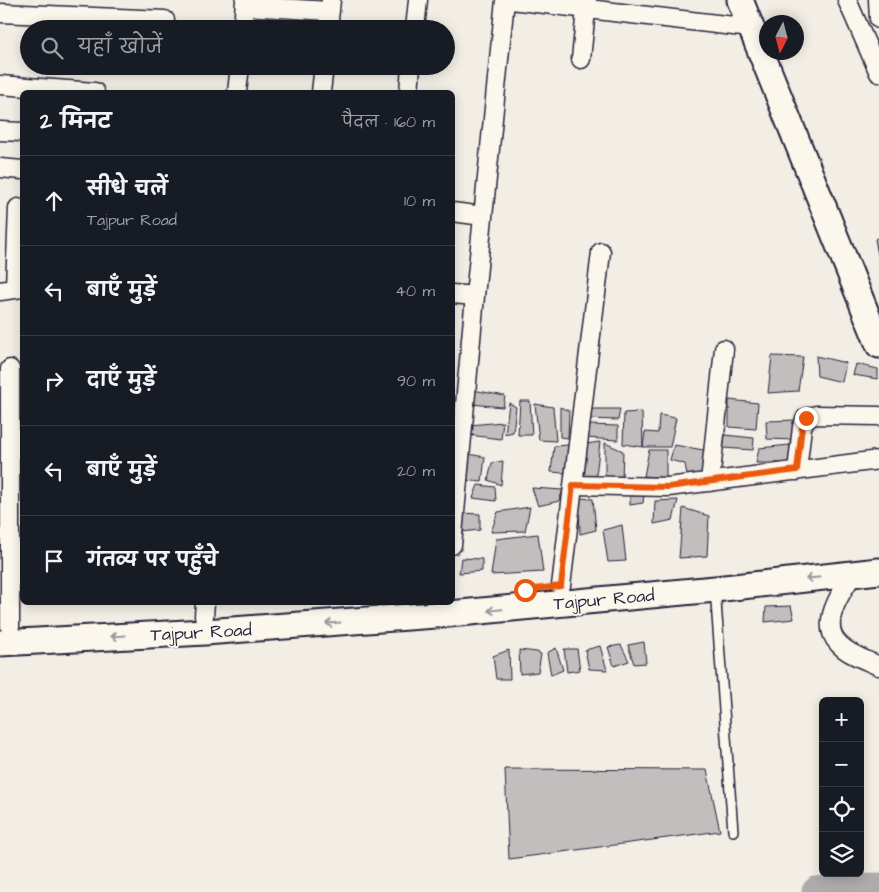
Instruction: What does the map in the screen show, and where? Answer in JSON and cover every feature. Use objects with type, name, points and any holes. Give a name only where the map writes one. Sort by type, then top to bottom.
[{"type":"main road","points":[[740,0],[879,345]]},
{"type":"main road","name":"Tajpur Road","points":[[455,598],[879,555]]},
{"type":"main road","name":"Tajpur Road","points":[[3,632],[205,632],[416,610],[714,589],[879,571]]},
{"type":"main road","name":"Tajpur Road","points":[[3,632],[204,609],[309,605]]},
{"type":"street","points":[[416,20],[418,0]]},
{"type":"street","points":[[455,495],[457,442],[475,296],[505,0]]},
{"type":"street","points":[[511,0],[586,4],[751,28]]},
{"type":"street","points":[[847,0],[879,73]]},
{"type":"street","points":[[878,0],[879,19]]},
{"type":"street","points":[[244,20],[245,3],[331,5],[329,20]]},
{"type":"street","points":[[581,59],[586,4]]},
{"type":"street","points":[[0,13],[165,20]]},
{"type":"street","points":[[237,90],[239,75]]},
{"type":"street","points":[[321,90],[323,75]]},
{"type":"street","points":[[409,90],[411,75]]},
{"type":"street","points":[[0,84],[71,90]]},
{"type":"street","points":[[0,131],[20,132]]},
{"type":"street","points":[[0,168],[20,170]]},
{"type":"street","points":[[13,289],[18,208]]},
{"type":"street","points":[[455,212],[483,216]]},
{"type":"street","points":[[561,586],[601,252]]},
{"type":"street","points":[[455,294],[475,296]]},
{"type":"street","points":[[710,482],[724,349]]},
{"type":"street","points":[[3,632],[11,491],[11,369]]},
{"type":"street","points":[[797,470],[802,427],[806,418],[816,415],[879,416]]},
{"type":"street","points":[[573,485],[668,487],[879,460]]},
{"type":"street","points":[[853,574],[835,603],[832,614],[833,634],[836,642],[844,648],[879,666]]},
{"type":"lane","points":[[714,589],[733,831]]},
{"type":"building","points":[[879,237],[879,260],[875,239]]},
{"type":"building","points":[[772,356],[803,357],[798,391],[768,393]]},
{"type":"building","points":[[816,356],[846,363],[842,382],[817,376]]},
{"type":"building","points":[[856,364],[878,369],[878,379],[853,375]]},
{"type":"building","points":[[473,390],[505,396],[503,407],[471,404]]},
{"type":"building","points":[[729,400],[758,403],[756,429],[729,427]]},
{"type":"building","points":[[520,401],[530,401],[532,435],[518,435]]},
{"type":"building","points":[[509,403],[516,407],[513,432],[505,434]]},
{"type":"building","points":[[535,404],[553,407],[556,441],[539,440]]},
{"type":"building","points":[[560,407],[569,411],[568,438],[560,437]]},
{"type":"building","points":[[588,409],[620,409],[618,420],[587,419]]},
{"type":"building","points":[[642,412],[643,447],[623,444],[624,413]]},
{"type":"building","points":[[659,415],[676,418],[670,447],[643,447],[645,432],[658,433]]},
{"type":"building","points":[[797,420],[795,440],[767,439],[766,421]]},
{"type":"building","points":[[503,422],[501,439],[469,435],[470,425]]},
{"type":"building","points":[[588,425],[618,426],[618,440],[585,438]]},
{"type":"building","points":[[725,435],[754,438],[753,450],[723,448]]},
{"type":"building","points":[[600,442],[596,476],[583,478],[586,444]]},
{"type":"building","points":[[605,443],[623,451],[622,479],[605,477]]},
{"type":"building","points":[[569,445],[565,473],[551,472],[554,446]]},
{"type":"building","points":[[674,445],[704,450],[703,474],[687,475],[685,464],[670,460]]},
{"type":"building","points":[[790,445],[789,463],[756,463],[759,448]]},
{"type":"building","points":[[649,450],[666,450],[666,478],[644,476]]},
{"type":"building","points":[[468,454],[485,457],[482,482],[466,480]]},
{"type":"building","points":[[503,461],[501,485],[488,480],[492,463]]},
{"type":"building","points":[[478,485],[495,487],[496,501],[473,498]]},
{"type":"building","points":[[532,488],[563,490],[559,501],[538,506]]},
{"type":"building","points":[[644,495],[643,503],[630,505],[630,496]]},
{"type":"building","points":[[579,498],[593,499],[596,530],[580,534]]},
{"type":"building","points":[[678,500],[673,520],[654,524],[655,501]]},
{"type":"building","points":[[530,507],[525,531],[491,532],[498,512]]},
{"type":"building","points":[[683,508],[709,516],[707,556],[679,558]]},
{"type":"building","points":[[461,513],[480,514],[480,530],[461,532]]},
{"type":"building","points":[[622,525],[626,561],[608,562],[603,530]]},
{"type":"building","points":[[538,534],[543,572],[491,575],[496,539]]},
{"type":"building","points":[[461,558],[482,559],[482,571],[459,573]]},
{"type":"building","points":[[791,606],[794,619],[765,622],[766,607]]},
{"type":"building","points":[[644,642],[646,663],[634,664],[628,645]]},
{"type":"building","points":[[621,645],[629,661],[614,666],[608,647]]},
{"type":"building","points":[[600,646],[607,670],[589,669],[585,650]]},
{"type":"building","points":[[556,648],[563,670],[551,675],[547,653]]},
{"type":"building","points":[[564,649],[577,649],[580,670],[567,672]]},
{"type":"building","points":[[509,650],[510,679],[496,679],[493,656]]},
{"type":"building","points":[[519,650],[541,654],[538,672],[520,674]]},
{"type":"building","points":[[505,769],[707,770],[720,831],[509,859]]},
{"type":"waterway","points":[[817,892],[879,888]]},
{"type":"route","points":[[525,590],[561,586],[573,485],[686,486],[797,470],[802,427],[806,418]]}]
